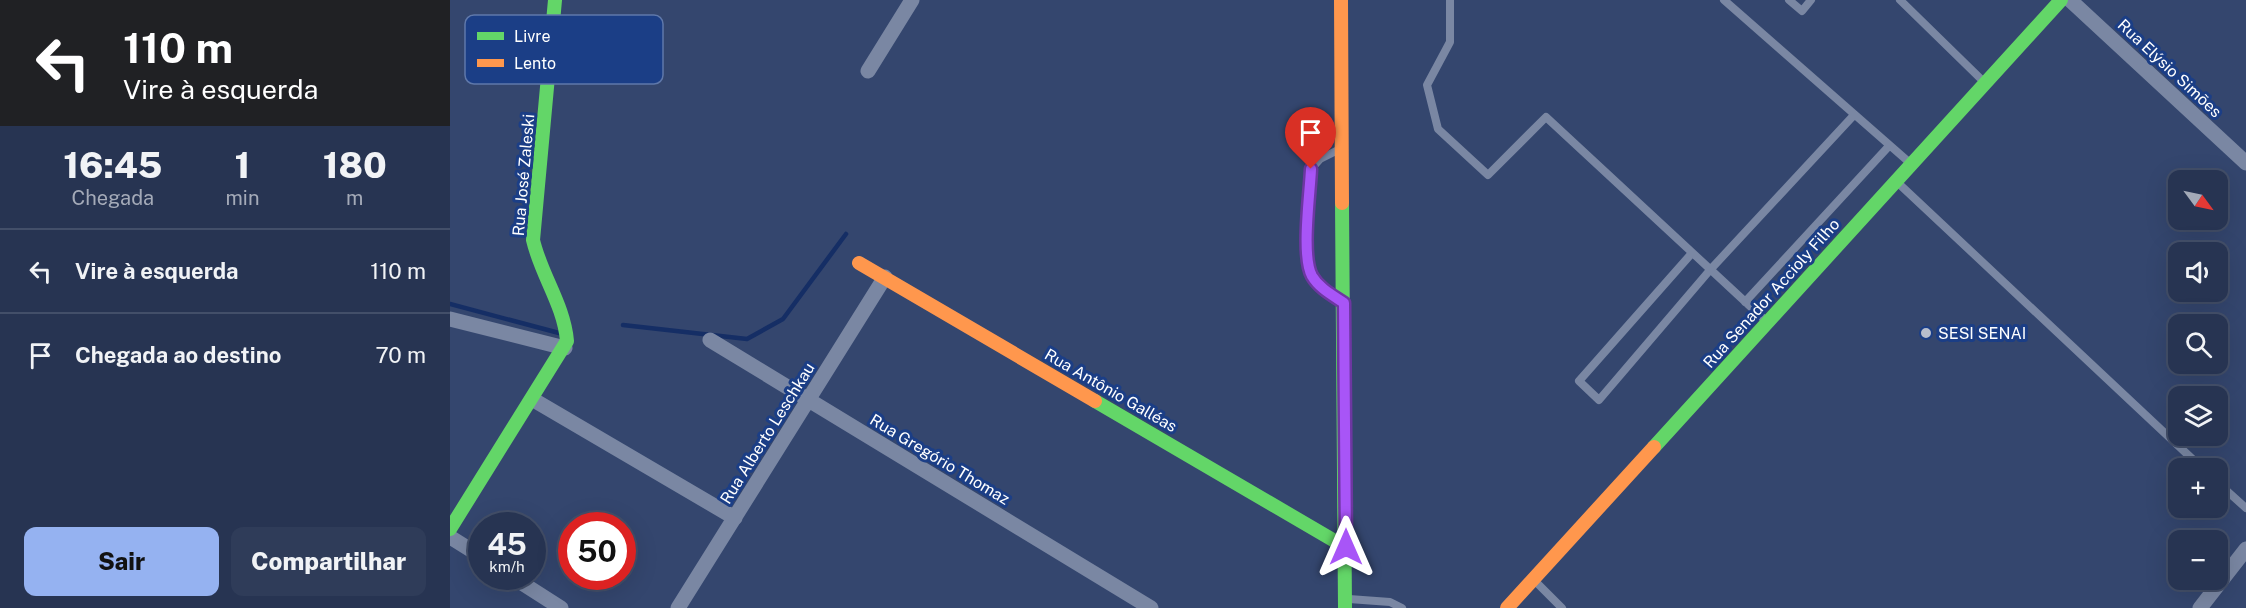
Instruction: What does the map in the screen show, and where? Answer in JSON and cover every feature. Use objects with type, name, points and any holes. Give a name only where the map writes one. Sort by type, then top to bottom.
[{"type":"street","name":"Rua José Zaleski","points":[[554,15],[555,0]]},
{"type":"street","points":[[867,70],[912,0]]},
{"type":"street","points":[[1341,0],[1348,605]]},
{"type":"street","name":"Rua Senador Accioly Filho","points":[[1507,608],[2061,0]]},
{"type":"street","name":"Rua Elýsio Simões","points":[[2070,0],[2246,163]]},
{"type":"street","name":"Rua José Zaleski","points":[[547,84],[533,240],[539,265],[565,325],[567,335],[565,348]]},
{"type":"street","name":"Rua Antônio Galléas","points":[[859,263],[1346,547]]},
{"type":"street","name":"Rua Alberto Leschkau","points":[[678,608],[885,277]]},
{"type":"street","points":[[450,319],[565,348],[450,529]]},
{"type":"street","name":"Rua Gregório Thomaz","points":[[710,340],[1151,608]]},
{"type":"street","points":[[532,399],[735,518]]},
{"type":"street","points":[[450,537],[468,548]]},
{"type":"street","points":[[2200,608],[2246,549]]},
{"type":"street","points":[[533,590],[561,608]]},
{"type":"lane","points":[[1450,0],[1450,42],[1426,85],[1438,129],[1488,175],[1546,117],[1767,322]]},
{"type":"lane","points":[[1724,0],[1911,164]]},
{"type":"lane","points":[[1790,0],[1802,11],[1811,0]]},
{"type":"lane","points":[[1900,0],[1985,83]]},
{"type":"lane","points":[[1692,253],[1579,381],[1599,400],[1710,270],[1854,115]]},
{"type":"lane","points":[[1745,302],[1889,146]]},
{"type":"lane","points":[[1342,148],[1320,159],[1311,169],[1306,255],[1311,274],[1321,286],[1344,303]]},
{"type":"lane","points":[[1896,181],[2191,458]]},
{"type":"lane","points":[[2228,492],[2246,508]]},
{"type":"lane","points":[[1533,579],[1562,608]]},
{"type":"lane","points":[[1348,605],[1390,602],[1402,608]]},
{"type":"waterway","points":[[623,325],[747,339],[783,319],[846,234]]},
{"type":"waterway","points":[[450,304],[559,333]]},
{"type":"traffic: fast","points":[[554,15],[555,0]]},
{"type":"traffic: fast","points":[[1654,447],[2061,0]]},
{"type":"traffic: fast","points":[[450,529],[567,341],[562,315],[533,240],[547,84]]},
{"type":"traffic: fast","points":[[1342,203],[1345,608]]},
{"type":"traffic: fast","points":[[1095,401],[1345,547]]},
{"type":"traffic: slow","points":[[1341,0],[1342,203]]},
{"type":"traffic: slow","points":[[859,263],[1095,401]]},
{"type":"traffic: slow","points":[[1507,608],[1654,447]]},
{"type":"place","name":"SESI SENAI","points":[[1926,333]]},
{"type":"route","points":[[1311,169],[1306,255],[1311,274],[1321,286],[1344,303],[1346,547]]}]
